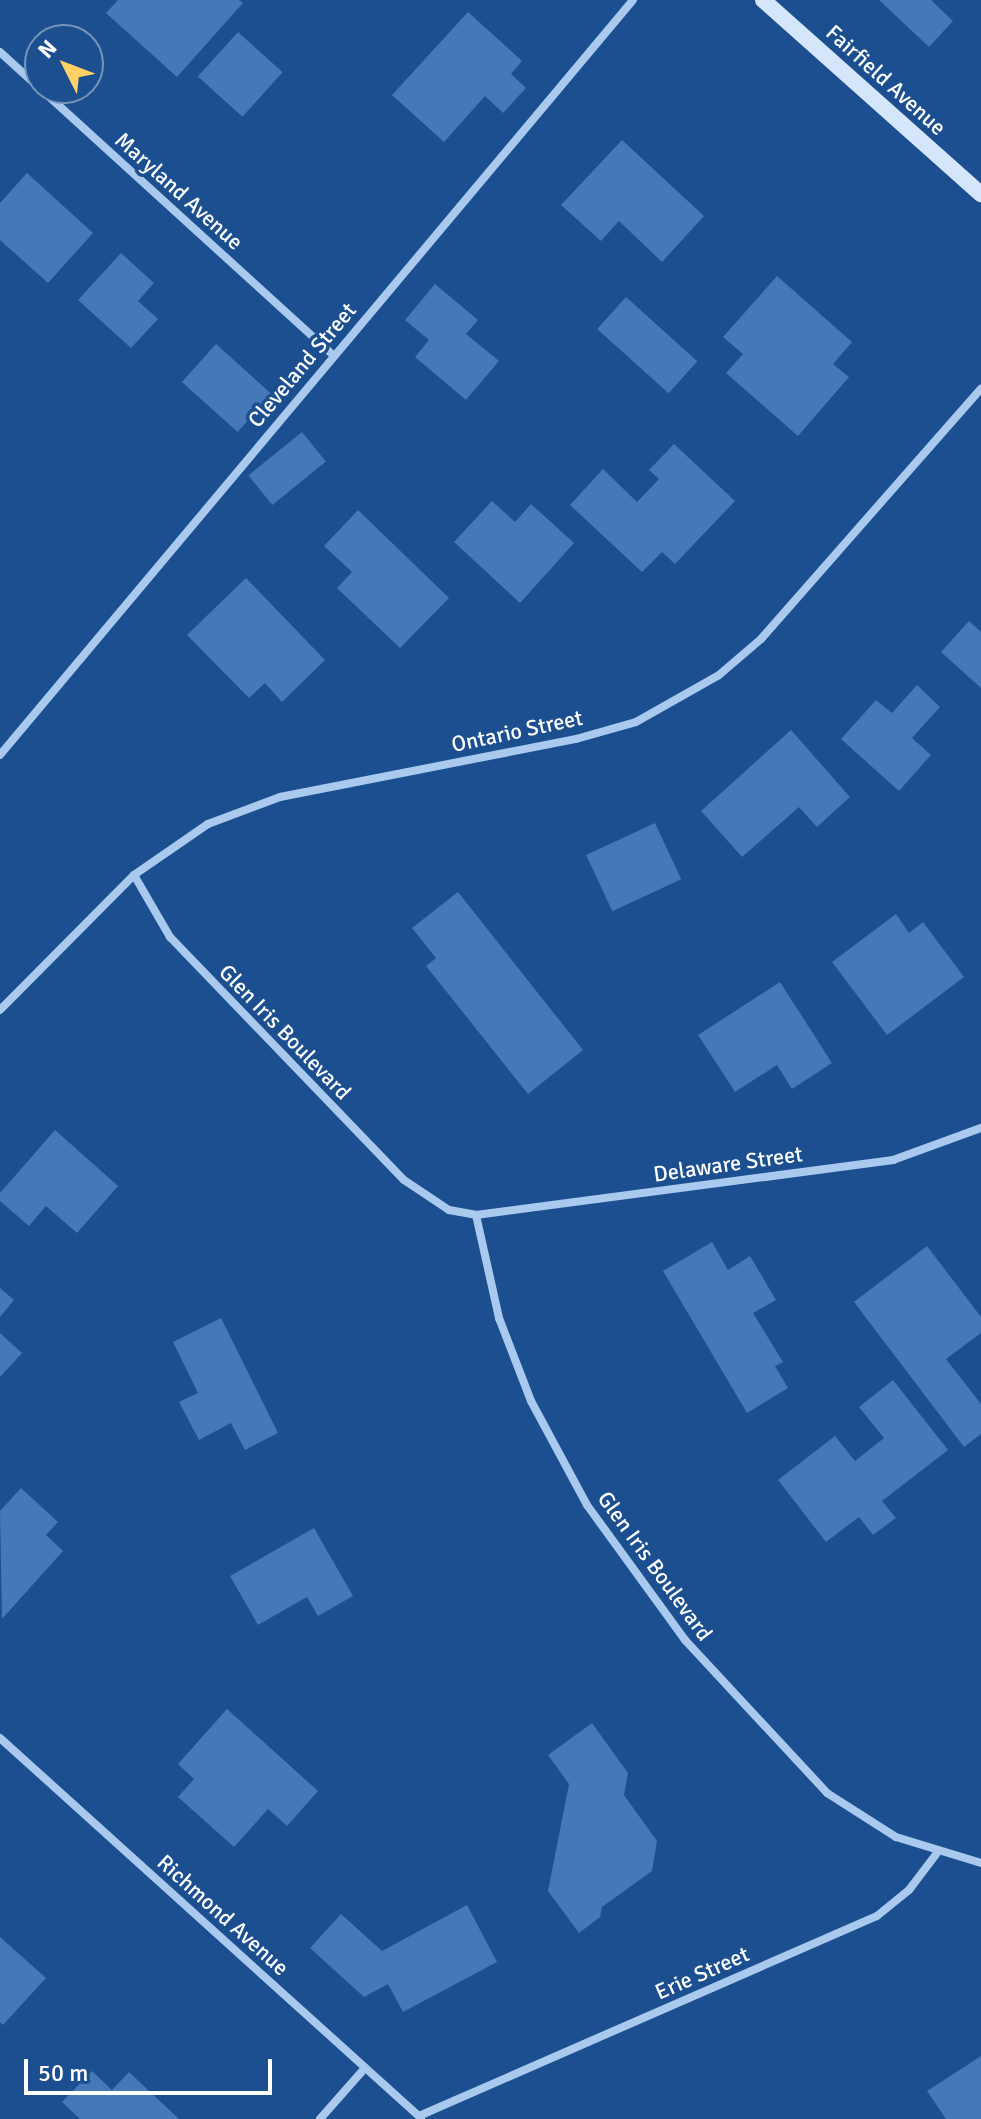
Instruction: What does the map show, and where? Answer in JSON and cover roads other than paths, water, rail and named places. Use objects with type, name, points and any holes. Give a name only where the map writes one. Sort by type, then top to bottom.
[{"type":"street","name":"Cleveland Street","points":[[0,755],[633,0]]},
{"type":"street","name":"Fairfield Avenue","points":[[763,0],[981,194]]},
{"type":"street","name":"Maryland Avenue","points":[[0,52],[333,355]]},
{"type":"street","name":"Ontario Street","points":[[0,1010],[134,875],[208,824],[280,797],[576,739],[665,709],[719,675],[761,639],[981,389]]},
{"type":"street","name":"Glen Iris Boulevard","points":[[134,875],[170,937],[404,1180],[432,1201],[476,1215],[499,1318],[531,1401],[617,1552],[685,1640],[827,1793],[869,1822],[937,1853]]},
{"type":"street","name":"Delaware Street","points":[[476,1215],[893,1160],[981,1128]]},
{"type":"street","name":"Richmond Avenue","points":[[0,1738],[421,2118]]},
{"type":"street","points":[[937,1853],[981,1863]]},
{"type":"street","name":"Erie Street","points":[[421,2118],[877,1916],[909,1890],[937,1853]]},
{"type":"street","points":[[320,2119],[365,2068]]}]
